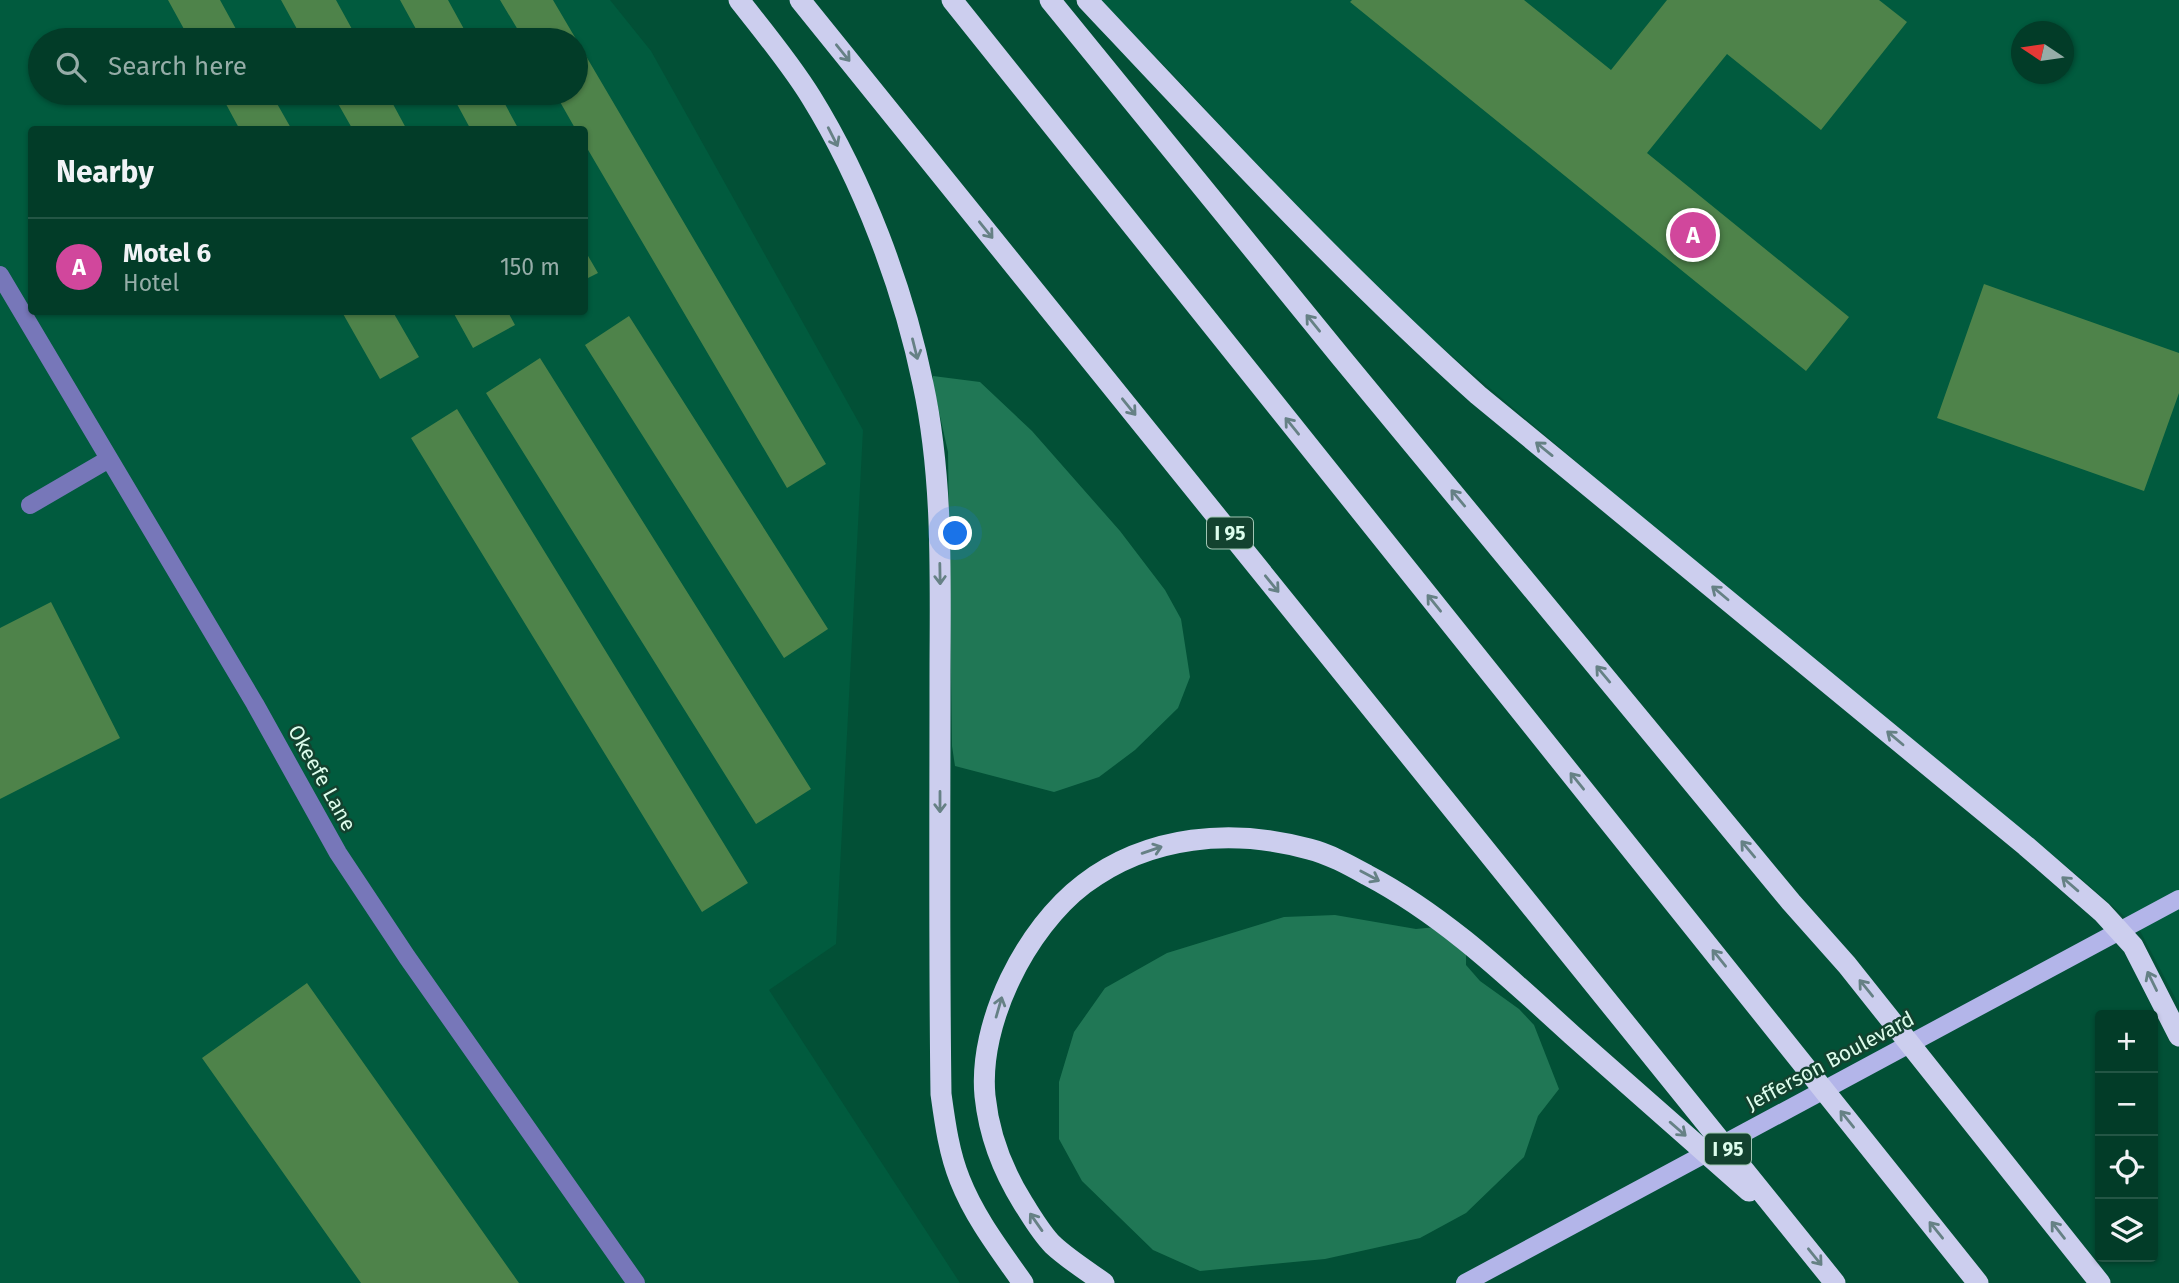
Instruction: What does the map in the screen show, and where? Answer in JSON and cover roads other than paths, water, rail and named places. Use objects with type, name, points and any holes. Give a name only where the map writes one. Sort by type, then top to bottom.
[{"type":"highway","points":[[739,0],[809,94],[833,135],[878,237],[912,337],[923,385],[931,431],[939,551],[941,1094],[951,1152],[959,1178],[984,1227],[1023,1283]]},
{"type":"highway","name":"I 95","points":[[800,0],[1835,1283]]},
{"type":"highway","points":[[952,0],[1978,1283]]},
{"type":"highway","points":[[1050,0],[1366,388],[1847,965],[2101,1283]]},
{"type":"highway","points":[[1087,0],[1310,236],[1418,341],[1478,395],[2026,846],[2120,930],[2145,966],[2179,1036]]},
{"type":"highway","points":[[1080,1283],[1015,1190],[1001,1161],[991,1129],[985,1094],[987,1060],[1003,993],[1035,935],[1084,884],[1149,850],[1214,837],[1243,837],[1313,849],[1386,885],[1464,938],[1794,1231]]},
{"type":"highway","points":[[1052,1244],[1104,1283]]},
{"type":"main road","name":"Jefferson Boulevard","points":[[1465,1283],[2179,899]]},
{"type":"street","name":"Okeefe Lane","points":[[0,275],[255,704],[338,853],[407,957],[636,1283]]},
{"type":"street","points":[[30,505],[109,459]]},
{"type":"place","name":"Motel 6","points":[[1693,235]]}]
